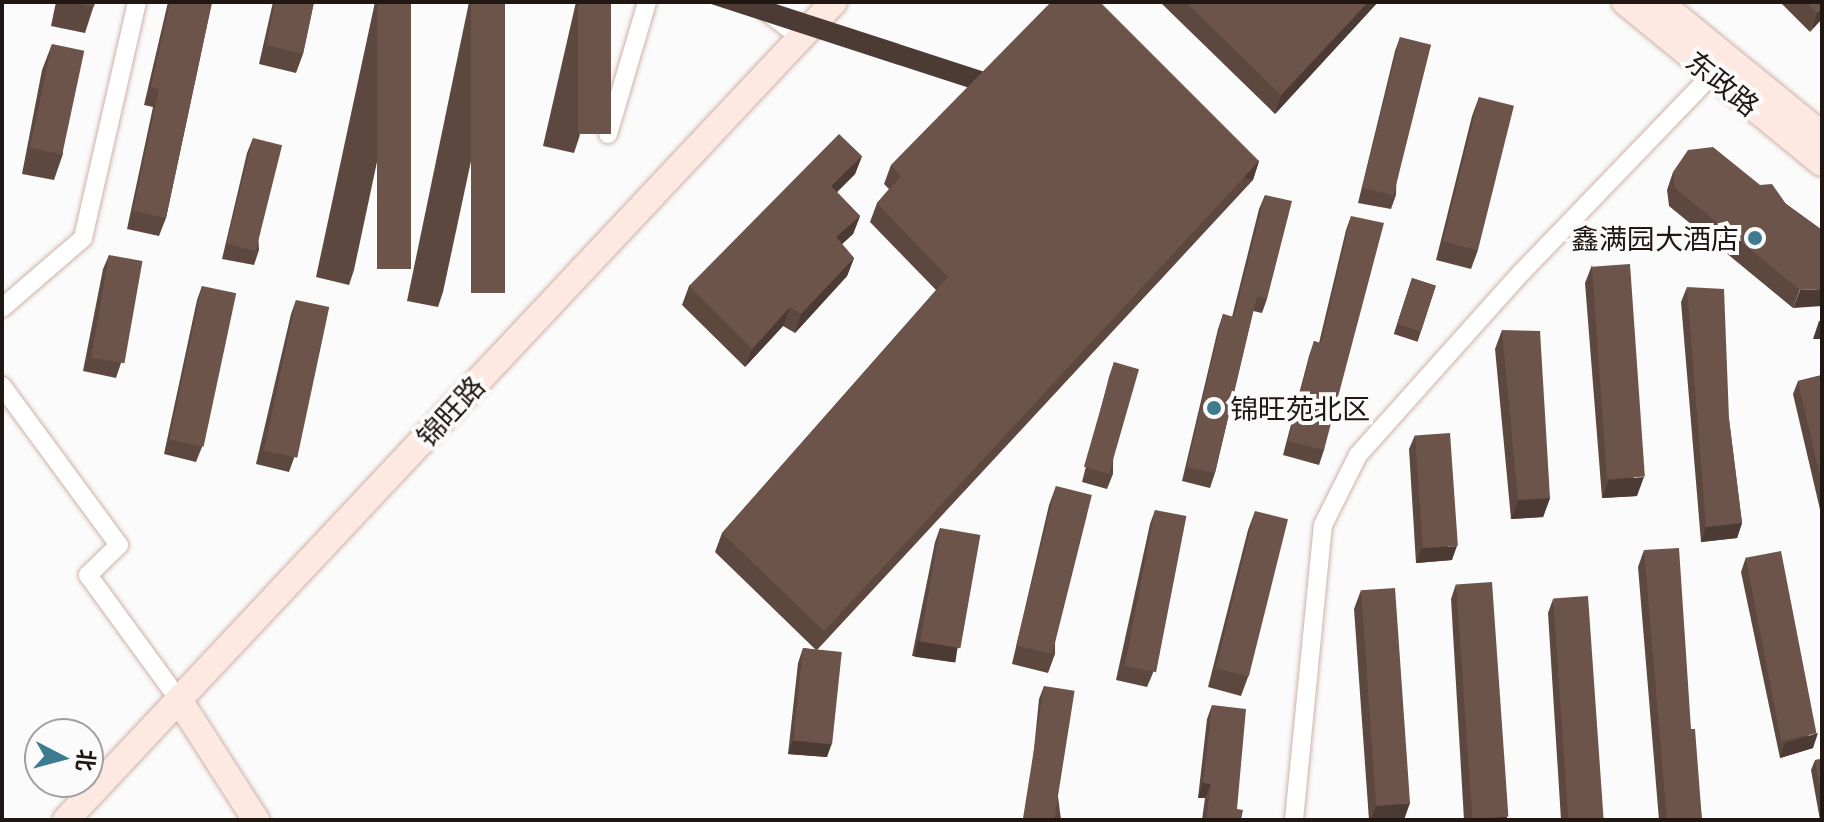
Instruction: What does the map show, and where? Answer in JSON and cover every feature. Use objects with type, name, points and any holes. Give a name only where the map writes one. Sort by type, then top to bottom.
[{"type":"street","points":[[2,308],[83,238],[137,2]]},
{"type":"street","points":[[608,134],[647,2]]},
{"type":"street","points":[[754,2],[800,37]]},
{"type":"street","name":"锦旺路","points":[[66,820],[834,2]]},
{"type":"street","name":"东政路","points":[[1625,2],[1822,135]]},
{"type":"street","name":"东政路","points":[[1659,2],[1720,66],[1822,163]]},
{"type":"street","points":[[1294,820],[1323,525],[1358,455],[1521,273],[1720,66]]},
{"type":"street","points":[[2,386],[119,545],[88,575],[179,700],[256,820]]},
{"type":"building","points":[[71,2],[95,2],[94,7]]},
{"type":"building","points":[[170,2],[212,2],[166,218],[133,211],[159,89],[151,87]]},
{"type":"building","points":[[275,2],[314,2],[303,54],[266,45]]},
{"type":"building","points":[[377,2],[411,2],[411,269],[377,269]]},
{"type":"building","points":[[471,2],[505,2],[505,293],[471,293]]},
{"type":"building","points":[[578,2],[611,2],[611,134],[578,134]]},
{"type":"building","points":[[1051,2],[1100,2],[1259,161],[824,631],[722,533],[948,277],[877,203],[901,176],[891,165]]},
{"type":"building","points":[[1186,2],[1368,2],[1281,95]]},
{"type":"building","points":[[1806,2],[1822,2],[1822,7],[1817,13]]},
{"type":"building","points":[[1400,37],[1431,45],[1394,195],[1363,187]]},
{"type":"building","points":[[52,44],[84,51],[62,155],[30,148]]},
{"type":"building","points":[[1479,97],[1514,106],[1478,250],[1443,242]]},
{"type":"building","points":[[839,134],[862,156],[831,186],[860,216],[836,237],[854,258],[801,314],[790,307],[752,349],[689,286]]},
{"type":"building","points":[[253,138],[282,145],[256,251],[227,244]]},
{"type":"building","name":"鑫满园大酒店","points":[[1713,147],[1760,185],[1772,184],[1786,204],[1822,230],[1822,289],[1800,290],[1675,188],[1673,172],[1688,150]]},
{"type":"building","points":[[1265,195],[1292,201],[1267,299],[1257,296],[1215,473],[1187,467],[1223,314],[1234,317]]},
{"type":"building","points":[[1351,216],[1384,223],[1324,450],[1288,441],[1314,341],[1321,343]]},
{"type":"building","points":[[109,255],[142,261],[124,363],[91,357]]},
{"type":"building","points":[[1630,264],[1645,476],[1607,479],[1592,267]]},
{"type":"building","points":[[1412,278],[1436,286],[1421,331],[1397,324]]},
{"type":"building","points":[[202,286],[236,293],[204,447],[169,440]]},
{"type":"building","points":[[1687,287],[1724,289],[1729,419],[1742,523],[1706,527]]},
{"type":"building","points":[[296,300],[329,307],[297,458],[264,451]]},
{"type":"building","points":[[1502,330],[1540,331],[1550,498],[1518,500]]},
{"type":"building","points":[[1114,362],[1139,369],[1109,474],[1084,467]]},
{"type":"building","points":[[1822,375],[1822,485],[1798,381]]},
{"type":"building","points":[[1450,433],[1458,546],[1423,548],[1415,435]]},
{"type":"building","points":[[1056,486],[1092,495],[1052,654],[1016,645]]},
{"type":"building","points":[[1155,510],[1186,516],[1156,672],[1125,666]]},
{"type":"building","points":[[1255,511],[1288,519],[1249,676],[1216,668]]},
{"type":"building","points":[[940,528],[980,535],[960,648],[920,641]]},
{"type":"building","points":[[1679,548],[1691,729],[1695,729],[1702,820],[1667,820],[1644,550]]},
{"type":"building","points":[[1781,551],[1816,734],[1781,740],[1746,558]]},
{"type":"building","points":[[1492,582],[1508,816],[1472,819],[1456,585]]},
{"type":"building","points":[[1395,588],[1410,803],[1376,806],[1361,590]]},
{"type":"building","points":[[1588,596],[1604,819],[1569,820],[1553,598]]},
{"type":"building","points":[[803,648],[842,652],[832,745],[793,740]]},
{"type":"building","points":[[1044,686],[1075,691],[1054,820],[1023,819]]},
{"type":"building","points":[[1212,705],[1246,709],[1237,809],[1243,810],[1241,820],[1206,820],[1211,784],[1203,783]]},
{"type":"building","points":[[1822,759],[1822,800],[1815,760]]},
{"type":"place","name":"鑫满园大酒店","points":[[1755,238]]},
{"type":"place","name":"锦旺苑北区","points":[[1214,408]]}]
